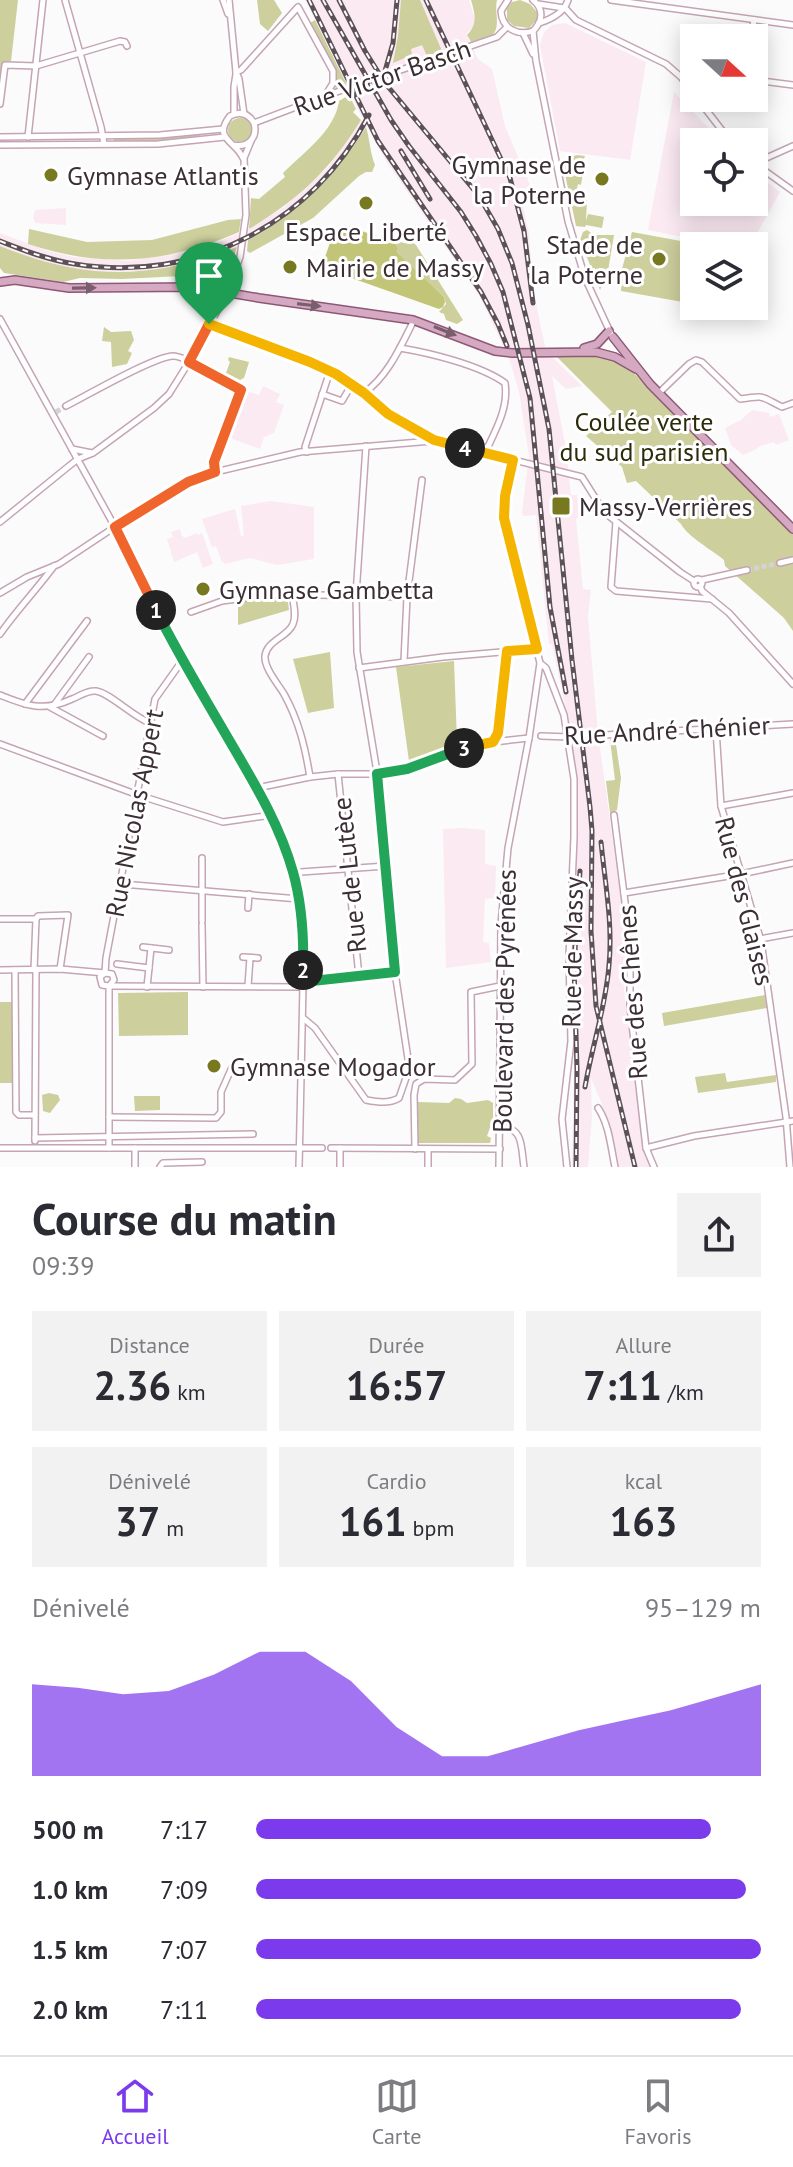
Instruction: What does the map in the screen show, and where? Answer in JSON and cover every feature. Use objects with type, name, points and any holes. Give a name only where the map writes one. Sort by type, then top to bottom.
[{"type":"main road","points":[[0,282],[15,280],[69,288],[195,287],[413,320],[495,351],[596,352],[615,357],[636,369]]},
{"type":"main road","points":[[479,344],[510,350],[582,349],[597,344],[611,334],[636,369],[793,529]]},
{"type":"main road","points":[[775,511],[793,518]]},
{"type":"street","points":[[28,137],[43,0]]},
{"type":"street","points":[[65,0],[104,144]]},
{"type":"street","points":[[0,522],[78,459],[93,453],[135,424],[164,399],[189,362],[227,293],[240,257],[245,229],[244,158],[255,134],[254,123],[244,114],[226,0]]},
{"type":"street","points":[[553,7],[567,0]]},
{"type":"street","points":[[551,19],[565,8],[567,0]]},
{"type":"street","points":[[611,0],[793,25]]},
{"type":"street","points":[[505,2],[501,15],[507,27],[523,33],[533,31],[539,23],[541,14],[536,2]]},
{"type":"street","points":[[536,2],[565,8],[576,20]]},
{"type":"street","points":[[236,73],[298,7],[333,71],[333,83],[325,96]]},
{"type":"street","points":[[539,23],[559,17],[576,20],[666,64],[680,76]]},
{"type":"street","points":[[753,24],[754,20]]},
{"type":"street","name":"Rue Victor Basch","points":[[254,123],[497,37],[507,27]]},
{"type":"street","points":[[533,31],[536,61],[575,248],[611,334]]},
{"type":"street","points":[[523,33],[536,61]]},
{"type":"street","points":[[0,104],[5,65],[36,66],[120,41],[127,46]]},
{"type":"street","points":[[234,114],[236,73]]},
{"type":"street","points":[[768,82],[793,85]]},
{"type":"street","points":[[708,112],[720,128]]},
{"type":"street","points":[[244,114],[234,114],[226,120],[223,129],[225,137],[244,158]]},
{"type":"street","points":[[0,137],[160,135],[223,129]]},
{"type":"street","points":[[0,145],[158,144],[225,137]]},
{"type":"street","points":[[233,145],[241,146],[251,141]]},
{"type":"street","points":[[768,157],[793,146]]},
{"type":"street","points":[[768,173],[793,191]]},
{"type":"street","points":[[0,319],[115,527],[182,661],[272,815],[293,871],[304,940],[299,1167]]},
{"type":"street","points":[[209,324],[330,371],[352,384],[388,414],[434,440],[573,474],[584,480],[600,508],[680,572],[699,583],[793,684]]},
{"type":"street","points":[[364,393],[387,369],[412,324]]},
{"type":"street","points":[[400,348],[433,354],[505,383],[502,414],[485,453]]},
{"type":"street","points":[[66,406],[160,359],[174,356],[189,362],[241,390],[214,462],[215,472]]},
{"type":"street","points":[[659,393],[696,360],[702,362],[738,398],[761,396],[782,407],[793,403]]},
{"type":"street","points":[[307,452],[305,447],[330,371]]},
{"type":"street","points":[[322,394],[342,401],[352,384]]},
{"type":"street","points":[[407,443],[413,437],[413,427]]},
{"type":"street","points":[[0,593],[55,565],[188,482],[215,472],[307,452],[434,440]]},
{"type":"street","points":[[303,1018],[315,1028],[366,1100],[383,1102],[399,1098],[407,1075],[408,1059],[395,972],[377,774],[359,668],[356,595],[366,446]]},
{"type":"street","points":[[72,449],[93,453]]},
{"type":"street","points":[[513,460],[504,518],[540,663]]},
{"type":"street","points":[[404,661],[407,597],[422,480]]},
{"type":"street","points":[[616,522],[611,587],[616,591],[712,599]]},
{"type":"street","points":[[780,563],[793,560]]},
{"type":"street","points":[[0,634],[55,565]]},
{"type":"street","points":[[699,583],[747,570]]},
{"type":"street","points":[[292,593],[293,626],[269,646],[265,656],[267,666],[295,714],[310,777]]},
{"type":"street","points":[[191,612],[222,601],[253,595],[292,593],[407,597]]},
{"type":"street","points":[[24,705],[87,621]]},
{"type":"street","points":[[359,668],[537,649]]},
{"type":"street","points":[[493,742],[500,729],[507,651]]},
{"type":"street","points":[[51,706],[89,657]]},
{"type":"street","name":"Rue Nicolas Appert","points":[[105,973],[157,693],[182,661]]},
{"type":"street","name":"Rue de Massy","points":[[540,663],[546,668],[564,715],[574,779],[569,956],[571,1050],[562,1119],[567,1167]]},
{"type":"street","name":"Boulevard des Pyrénées","points":[[499,1167],[501,924],[508,848],[540,663]]},
{"type":"street","points":[[0,695],[24,705],[51,706],[94,691],[150,723]]},
{"type":"street","points":[[51,706],[103,736]]},
{"type":"street","name":"Rue André Chénier","points":[[541,736],[793,724]]},
{"type":"street","name":"Rue des Glaises","points":[[716,729],[721,806],[760,939],[790,1121],[790,1167]]},
{"type":"street","name":"Rue André Chénier","points":[[257,788],[310,777],[377,774],[407,769],[454,750],[529,738]]},
{"type":"street","points":[[0,744],[138,795],[223,822],[272,815]]},
{"type":"street","name":"Rue de Lutèce","points":[[338,774],[359,976]]},
{"type":"street","points":[[721,806],[793,793]]},
{"type":"street","name":"Rue des Chênes","points":[[614,815],[630,942],[630,1006],[646,1148],[654,1167]]},
{"type":"street","points":[[202,858],[203,987]]},
{"type":"street","points":[[624,893],[793,863]]},
{"type":"street","points":[[293,871],[386,866]]},
{"type":"street","points":[[122,884],[299,899]]},
{"type":"street","points":[[248,908],[249,894]]},
{"type":"street","points":[[0,919],[68,915],[60,969]]},
{"type":"street","points":[[35,1147],[36,919]]},
{"type":"street","points":[[760,939],[793,933]]},
{"type":"street","points":[[143,947],[169,950]]},
{"type":"street","points":[[147,987],[151,948]]},
{"type":"street","points":[[248,986],[247,957],[258,958]]},
{"type":"street","points":[[117,964],[149,968]]},
{"type":"street","points":[[0,970],[91,970],[112,974],[114,980],[124,986]]},
{"type":"street","points":[[15,970],[16,1112],[19,1115],[35,1115]]},
{"type":"street","points":[[91,970],[102,985],[147,987],[303,984],[395,972]]},
{"type":"street","points":[[100,979],[105,973]]},
{"type":"street","points":[[109,1148],[109,986],[114,980]]},
{"type":"street","points":[[415,1149],[416,1084],[424,1079],[455,1080],[472,1064],[471,992],[500,986]]},
{"type":"street","points":[[109,1117],[216,1118],[221,1112],[221,1092],[233,1065]]},
{"type":"street","points":[[598,1108],[615,1167]]},
{"type":"street","points":[[646,1148],[694,1136],[790,1121]]},
{"type":"street","points":[[500,1128],[516,1130],[524,1167]]},
{"type":"street","points":[[35,1138],[253,1134]]},
{"type":"street","points":[[0,1148],[322,1148]]},
{"type":"street","points":[[135,1148],[135,1167]]},
{"type":"street","points":[[331,1148],[500,1149]]},
{"type":"street","points":[[340,1148],[340,1167]]},
{"type":"street","points":[[428,1149],[428,1167]]},
{"type":"street","points":[[160,1167],[163,1163],[202,1162]]},
{"type":"shaded area","points":[[305,0],[469,0],[475,20],[466,34],[478,59],[492,69],[505,126],[530,185],[520,193],[529,233],[533,289],[546,351],[582,386],[566,389],[552,376],[571,495],[577,495],[578,507],[582,507],[583,517],[576,518],[583,589],[591,590],[588,617],[598,733],[627,944],[624,989],[643,1148],[651,1167],[618,1167],[601,1102],[591,1078],[588,1167],[572,1167],[574,1069],[570,960],[577,851],[575,780],[566,710],[552,644],[549,644],[536,515],[523,516],[522,512],[529,456],[519,392],[509,358],[479,295],[386,161]]},
{"type":"shaded area","points":[[565,23],[646,62],[630,160],[560,151],[540,45],[544,32],[552,25]]},
{"type":"shaded area","points":[[674,92],[680,98],[680,112],[693,112],[709,128],[680,128],[680,216],[767,216],[758,232],[680,232],[680,236],[648,230]]},
{"type":"shaded area","points":[[361,120],[366,127],[355,144],[319,189],[297,209],[237,247],[203,260],[170,269],[101,272],[63,267],[0,246],[0,233],[73,257],[129,261],[211,245],[249,229],[284,207],[328,167]]},
{"type":"shaded area","points":[[768,183],[780,192],[768,214]]},
{"type":"shaded area","points":[[66,208],[66,225],[35,223],[33,218],[35,210]]},
{"type":"shaded area","points":[[348,226],[395,243],[397,252],[444,297],[443,307],[439,309],[329,270],[324,260],[334,231]]},
{"type":"shaded area","points":[[263,386],[280,394],[276,402],[284,405],[274,433],[264,437],[260,449],[230,438],[247,391],[259,395]]},
{"type":"shaded area","points":[[752,410],[769,413],[770,417],[779,414],[789,440],[760,446],[743,455],[731,445],[725,428]]},
{"type":"shaded area","points":[[271,501],[314,507],[314,559],[277,565],[250,558],[225,564],[216,546],[212,547],[202,519],[235,509],[241,536],[244,536],[241,506]]},
{"type":"shaded area","points":[[180,529],[185,538],[202,533],[213,564],[203,568],[197,552],[174,562],[167,539],[173,537],[171,532]]},
{"type":"shaded area","points":[[443,829],[485,830],[485,864],[496,866],[495,898],[485,899],[483,942],[489,943],[491,962],[446,968]]},
{"type":"green space","points":[[0,0],[18,0],[11,61],[3,62],[0,85]]},
{"type":"green space","points":[[257,0],[274,0],[282,13],[268,31],[260,24]]},
{"type":"green space","points":[[401,0],[420,0],[442,51],[427,56],[422,45],[411,49],[412,55],[393,63]]},
{"type":"green space","points":[[471,0],[497,0],[497,27],[493,35],[471,42],[467,35],[474,23]]},
{"type":"green space","points":[[520,0],[530,4],[537,12],[537,20],[529,28],[514,26],[507,20],[507,8],[512,2]]},
{"type":"green space","points":[[315,20],[347,85],[337,89],[334,86],[334,70],[310,23]]},
{"type":"green space","points":[[349,95],[356,109],[353,112],[361,120],[337,154],[298,195],[249,229],[251,198],[259,199],[285,177],[283,173],[325,132],[339,101]]},
{"type":"green space","points":[[240,118],[249,121],[252,130],[249,139],[240,142],[231,139],[228,130],[231,121]]},
{"type":"green space","points":[[366,127],[375,165],[372,172],[359,176],[313,218],[250,253],[247,251],[248,240],[299,205],[329,177]]},
{"type":"green space","points":[[200,134],[201,137],[162,141],[114,141],[114,139]]},
{"type":"green space","points":[[585,156],[580,169],[583,172],[581,185],[578,184],[575,197],[587,200],[586,221],[588,214],[604,217],[602,228],[576,226],[562,160]]},
{"type":"green space","points":[[241,219],[239,232],[161,256],[135,259],[83,257],[28,244],[29,229],[87,242],[152,240]]},
{"type":"green space","points":[[587,230],[594,235],[614,235],[608,271],[600,290],[580,240]]},
{"type":"green space","name":"Stade de la Poterne","points":[[632,232],[680,241],[680,302],[621,291],[622,269]]},
{"type":"green space","points":[[387,240],[404,243],[410,240],[416,245],[463,320],[457,324],[446,320],[444,314],[439,312],[446,304],[444,297],[397,252],[398,248]]},
{"type":"green space","points":[[0,246],[61,266],[118,272],[176,266],[237,247],[227,276],[210,270],[181,276],[80,278],[63,282],[4,273],[0,268]]},
{"type":"green space","points":[[104,327],[111,332],[131,331],[134,340],[128,351],[132,353],[127,364],[112,367],[111,342],[102,341]]},
{"type":"green space","name":"Coulée verte du sud parisien","points":[[593,354],[628,367],[793,532],[793,631],[784,618],[725,566],[724,560],[689,533],[636,481],[627,483],[622,467],[586,436],[612,412],[556,355]]},
{"type":"green space","points":[[229,357],[249,362],[244,378],[240,380],[226,373]]},
{"type":"green space","points":[[287,594],[289,610],[238,625],[238,600]]},
{"type":"green space","points":[[330,652],[334,708],[308,713],[293,659]]},
{"type":"green space","points":[[454,661],[457,742],[409,761],[396,667]]},
{"type":"green space","points":[[615,738],[621,778],[617,810],[610,813],[606,781],[615,780],[610,739]]},
{"type":"green space","points":[[188,992],[188,1035],[119,1036],[118,993]]},
{"type":"green space","points":[[765,995],[767,1008],[664,1026],[662,1013]]},
{"type":"green space","points":[[0,1002],[12,1002],[14,1083],[0,1083]]},
{"type":"green space","points":[[725,1073],[727,1082],[776,1075],[776,1082],[698,1093],[695,1077]]},
{"type":"green space","points":[[42,1095],[58,1095],[60,1100],[50,1113],[43,1111]]},
{"type":"green space","points":[[134,1096],[160,1096],[160,1110],[135,1111]]},
{"type":"green space","points":[[455,1098],[467,1103],[488,1100],[493,1103],[493,1119],[487,1136],[491,1138],[490,1143],[417,1143],[418,1102],[449,1103]]},
{"type":"tunnel","points":[[56,412],[66,406]]},
{"type":"tunnel","points":[[747,570],[780,563]]},
{"type":"railway","points":[[309,0],[378,141],[481,292],[507,346]]},
{"type":"railway","points":[[323,0],[391,120],[476,236],[503,292],[530,398],[550,607],[566,692]]},
{"type":"railway","points":[[339,0],[385,83],[479,196],[498,229],[512,263],[528,325],[549,429],[590,807],[591,931],[596,1006],[635,1167]]},
{"type":"railway","points":[[381,85],[393,43],[397,0]]},
{"type":"railway","points":[[426,0],[510,178],[524,231],[533,303]]},
{"type":"railway","points":[[0,241],[65,262],[120,268],[165,264],[207,254],[247,238],[284,215],[317,187],[345,153],[369,115]]},
{"type":"railway","points":[[401,151],[430,199]]},
{"type":"railway","points":[[585,1087],[605,996],[610,950],[601,842]]},
{"type":"railway","points":[[576,1167],[574,966],[580,871]]},
{"type":"place","name":"Gymnase Atlantis","points":[[51,175]]},
{"type":"place","name":"Gymnase de la Poterne","points":[[602,179]]},
{"type":"place","name":"Espace Liberté","points":[[366,203]]},
{"type":"place","name":"Stade de la Poterne","points":[[659,259]]},
{"type":"place","name":"Mairie de Massy","points":[[290,267]]},
{"type":"place","name":"Massy-Verrières","points":[[561,506]]},
{"type":"place","name":"Gymnase Gambetta","points":[[203,589]]},
{"type":"place","name":"Gymnase Mogador","points":[[214,1066]]},
{"type":"route","points":[[209,324],[336,374],[388,414],[434,440],[513,460],[503,512],[537,649],[507,651],[500,729],[493,742],[454,750],[407,769],[377,774],[395,972],[303,982],[304,940],[299,899],[280,833],[177,652],[115,527],[188,482],[215,472],[214,462],[241,390],[189,362],[209,324]]}]
